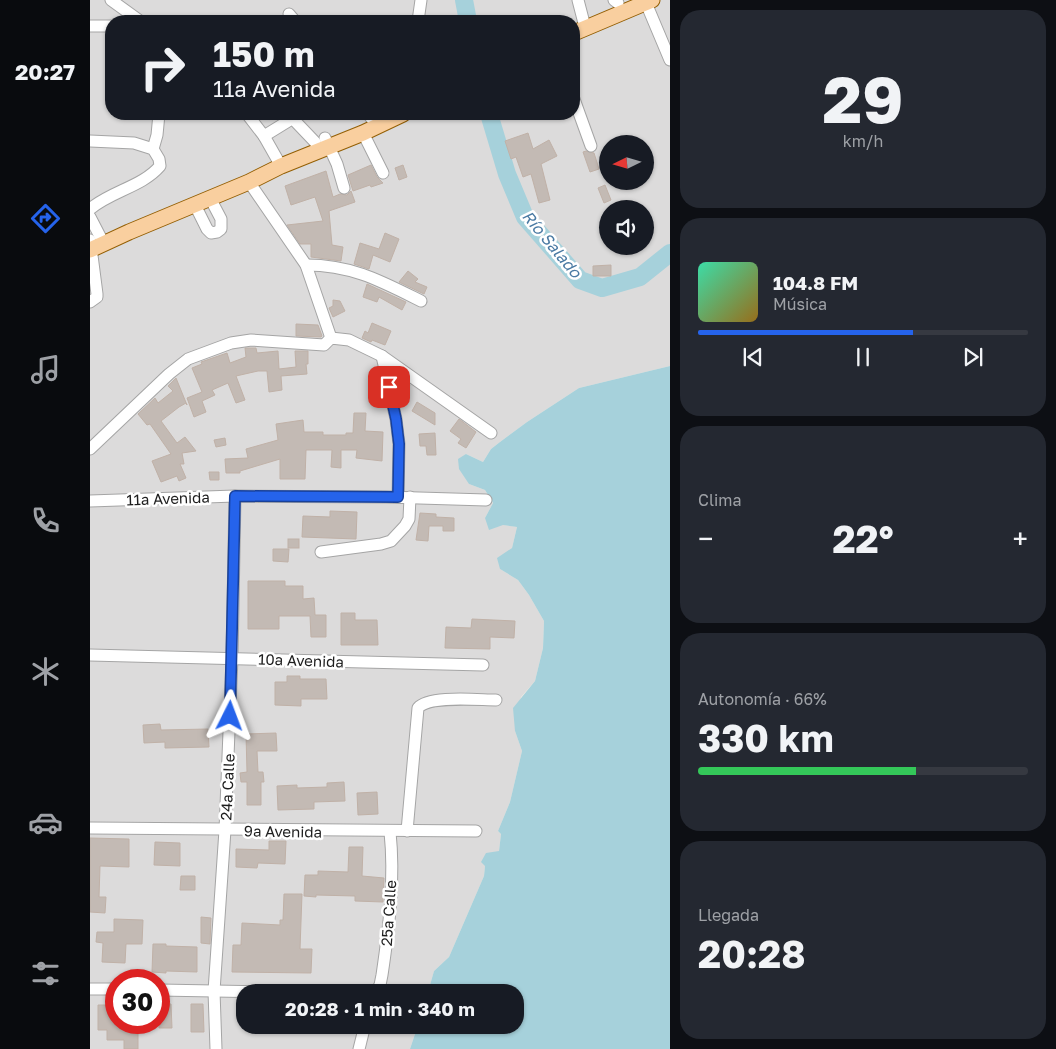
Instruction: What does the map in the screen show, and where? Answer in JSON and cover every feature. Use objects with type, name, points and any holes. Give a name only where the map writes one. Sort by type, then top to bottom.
[{"type":"main road","points":[[580,24],[620,1]]},
{"type":"main road","points":[[580,25],[649,1]]},
{"type":"main road","points":[[94,243],[231,179],[322,144],[365,120]]},
{"type":"main road","points":[[322,144],[363,133],[390,120]]},
{"type":"main road","points":[[94,243],[196,205],[249,182],[279,162]]},
{"type":"street","points":[[111,0],[132,15]]},
{"type":"street","points":[[419,15],[421,0]]},
{"type":"street","points":[[578,0],[579,15]]},
{"type":"street","points":[[649,1],[670,60]]},
{"type":"street","points":[[90,26],[105,26]]},
{"type":"street","points":[[580,116],[591,146]]},
{"type":"street","points":[[90,209],[100,200],[153,174],[160,166],[153,149],[158,120]]},
{"type":"street","points":[[252,120],[264,136],[279,162]]},
{"type":"street","points":[[264,136],[290,120],[294,120],[322,144],[337,164],[344,188]]},
{"type":"street","points":[[363,133],[383,173]]},
{"type":"street","points":[[90,141],[134,143],[153,149]]},
{"type":"street","points":[[249,182],[306,265],[331,338]]},
{"type":"street","points":[[196,205],[207,229],[212,233],[217,232],[221,229],[221,219],[210,198]]},
{"type":"street","points":[[90,217],[94,243],[97,297],[90,302]]},
{"type":"street","points":[[306,265],[328,265],[346,268],[376,278],[421,301]]},
{"type":"street","points":[[331,338],[349,340],[382,356],[491,433]]},
{"type":"street","points":[[90,449],[169,374],[188,360],[231,344],[251,340],[324,345],[331,338]]},
{"type":"street","points":[[382,356],[396,419],[399,444],[398,497]]},
{"type":"street","name":"11a Avenida","points":[[90,501],[235,496],[410,497],[486,500]]},
{"type":"street","name":"24a Calle","points":[[216,1049],[214,991],[225,830],[232,658],[235,496]]},
{"type":"street","points":[[321,552],[391,541],[409,520],[410,497]]},
{"type":"street","name":"10a Avenida","points":[[90,655],[483,665]]},
{"type":"street","points":[[406,832],[418,708],[421,704],[434,700],[496,700]]},
{"type":"street","name":"9a Avenida","points":[[90,828],[390,832],[476,831]]},
{"type":"street","name":"25a Calle","points":[[379,984],[382,975],[390,908],[392,850],[390,832]]},
{"type":"street","points":[[90,989],[105,990]]},
{"type":"street","points":[[170,990],[236,991]]},
{"type":"street","points":[[359,1049],[363,1034]]},
{"type":"shaded area","points":[[90,0],[670,0],[670,366],[579,388],[500,442],[491,449],[483,462],[466,454],[469,484],[485,490],[493,503],[485,518],[504,525],[517,527],[512,548],[500,569],[518,580],[544,621],[543,648],[535,681],[521,697],[515,731],[522,751],[510,802],[498,831],[501,834],[499,851],[485,866],[484,876],[449,957],[434,971],[430,984],[236,984],[236,1034],[415,1034],[410,1049],[90,1049]]},
{"type":"water","points":[[670,366],[670,1049],[410,1049],[415,1034],[524,1034],[524,984],[430,984],[434,971],[449,957],[484,876],[485,866],[481,862],[486,853],[499,851],[501,834],[498,831],[510,802],[522,751],[515,731],[513,708],[535,681],[543,648],[544,621],[518,580],[500,569],[497,558],[512,548],[517,527],[503,525],[489,530],[485,518],[493,503],[485,490],[469,484],[459,469],[458,459],[466,454],[483,462],[491,449],[500,442],[579,388]]},
{"type":"building","points":[[528,133],[533,149],[549,140],[557,156],[541,164],[550,200],[539,203],[531,174],[523,177],[516,157],[511,159],[505,141]]},
{"type":"building","points":[[583,152],[594,153],[599,169],[590,172]]},
{"type":"building","points":[[371,165],[377,177],[383,183],[353,191],[348,175]]},
{"type":"building","points":[[403,165],[407,177],[399,180],[395,168]]},
{"type":"building","points":[[326,171],[333,197],[340,194],[347,195],[351,191],[355,202],[329,211],[332,245],[343,247],[341,261],[311,257],[311,244],[300,244],[287,225],[323,221],[315,197],[291,205],[285,186]]},
{"type":"building","points":[[598,188],[599,190],[607,190],[611,200],[603,200]]},
{"type":"building","points":[[385,233],[399,239],[390,262],[373,255],[369,269],[354,264],[360,243],[379,249]]},
{"type":"building","points":[[611,265],[611,276],[593,276],[593,266]]},
{"type":"building","points":[[408,271],[418,279],[415,282],[427,287],[424,294],[399,282]]},
{"type":"building","points":[[367,284],[406,302],[402,310],[379,297],[377,302],[363,297]]},
{"type":"building","points":[[333,300],[340,301],[345,311],[333,317],[329,308],[333,306]]},
{"type":"building","points":[[372,323],[391,331],[385,345],[362,338],[365,331],[368,333]]},
{"type":"building","points":[[296,324],[318,325],[322,336],[296,336]]},
{"type":"building","points":[[245,348],[256,348],[257,353],[278,351],[279,369],[296,367],[295,351],[308,351],[307,374],[281,376],[282,390],[269,392],[267,371],[236,376],[245,400],[236,403],[228,383],[212,390],[215,395],[202,401],[206,412],[194,417],[187,398],[202,392],[192,368],[202,364],[201,362],[227,353],[230,363],[246,357]]},
{"type":"building","points":[[176,378],[187,405],[186,403],[179,407],[161,421],[177,443],[185,437],[196,451],[182,453],[184,464],[180,464],[186,478],[179,481],[177,476],[161,482],[152,461],[171,454],[150,424],[147,425],[138,414],[155,398],[158,403],[173,391],[168,386]]},
{"type":"building","points":[[401,378],[410,385],[405,393],[396,385]]},
{"type":"building","points":[[417,402],[435,413],[435,425],[412,411]]},
{"type":"building","points":[[354,413],[366,413],[365,431],[383,432],[382,461],[356,458],[357,450],[341,450],[341,468],[331,467],[332,450],[306,450],[305,479],[280,479],[280,459],[240,471],[240,473],[226,473],[225,459],[248,458],[246,449],[278,440],[276,424],[303,420],[304,432],[323,432],[323,435],[346,435],[346,433],[353,433]]},
{"type":"building","points":[[459,419],[476,432],[466,448],[458,443],[461,439],[450,431]]},
{"type":"building","points":[[435,433],[436,455],[427,455],[426,446],[420,446],[419,434]]},
{"type":"building","points":[[225,438],[226,445],[216,447],[214,440]]},
{"type":"building","points":[[209,472],[219,472],[219,480],[210,480]]},
{"type":"building","points":[[330,511],[357,512],[356,539],[302,537],[303,516],[330,517]]},
{"type":"building","points":[[420,513],[436,514],[436,517],[454,518],[454,531],[443,531],[443,526],[429,526],[428,541],[416,540]]},
{"type":"building","points":[[288,539],[299,539],[299,548],[288,548]]},
{"type":"building","points":[[273,549],[289,549],[288,562],[273,561]]},
{"type":"building","points":[[248,581],[285,581],[285,586],[303,586],[303,599],[314,598],[315,615],[326,615],[326,637],[311,637],[310,616],[279,616],[279,629],[248,629]]},
{"type":"building","points":[[341,613],[355,613],[355,620],[377,620],[378,645],[341,645]]},
{"type":"building","points":[[472,619],[515,621],[514,638],[490,637],[490,649],[445,648],[446,627],[471,628]]},
{"type":"building","points":[[287,676],[300,676],[300,679],[326,679],[327,699],[301,699],[301,706],[275,705],[275,682],[287,682]]},
{"type":"building","points":[[160,724],[161,730],[208,729],[209,747],[165,748],[165,742],[144,743],[143,725]]},
{"type":"building","points":[[276,733],[277,751],[257,751],[258,772],[263,772],[264,782],[261,782],[261,805],[247,805],[247,782],[241,782],[240,773],[247,772],[246,734]]},
{"type":"building","points":[[344,782],[345,801],[314,802],[314,809],[278,810],[277,786],[297,785],[297,788],[327,787],[327,783]]},
{"type":"building","points":[[377,792],[378,814],[358,815],[357,793]]},
{"type":"building","points":[[90,838],[129,839],[129,867],[100,866],[99,897],[106,897],[105,913],[90,912]]},
{"type":"building","points":[[269,841],[286,841],[285,864],[258,863],[257,868],[236,867],[236,849],[269,850]]},
{"type":"building","points":[[155,842],[180,843],[180,866],[154,865]]},
{"type":"building","points":[[349,847],[363,847],[362,876],[384,878],[383,902],[355,901],[355,896],[304,896],[305,875],[318,875],[318,871],[348,872]]},
{"type":"building","points":[[181,876],[195,876],[195,890],[180,890]]},
{"type":"building","points":[[284,894],[302,894],[300,949],[312,949],[311,973],[232,972],[233,945],[241,945],[242,923],[280,925],[280,920],[283,920]]},
{"type":"building","points":[[201,917],[211,918],[210,944],[201,943]]},
{"type":"building","points":[[114,919],[143,920],[142,944],[126,944],[125,963],[102,962],[103,943],[96,942],[97,932],[114,932]]},
{"type":"building","points":[[153,944],[197,947],[197,972],[152,969]]},
{"type":"building","points":[[170,1004],[171,1004],[172,1028],[170,1028]]},
{"type":"building","points":[[191,1004],[203,1004],[204,1032],[191,1032]]},
{"type":"building","points":[[98,1005],[105,1005],[105,1030],[98,1030]]},
{"type":"building","points":[[107,1034],[138,1034],[138,1049],[124,1049],[124,1040],[107,1040]]},
{"type":"waterway","name":"Río Salado","points":[[464,0],[467,15]]},
{"type":"waterway","name":"Río Salado","points":[[491,120],[507,174],[525,217],[580,280],[602,288],[640,277],[670,253]]},
{"type":"route","points":[[230,716],[235,496],[398,497],[399,444],[389,387]]}]
